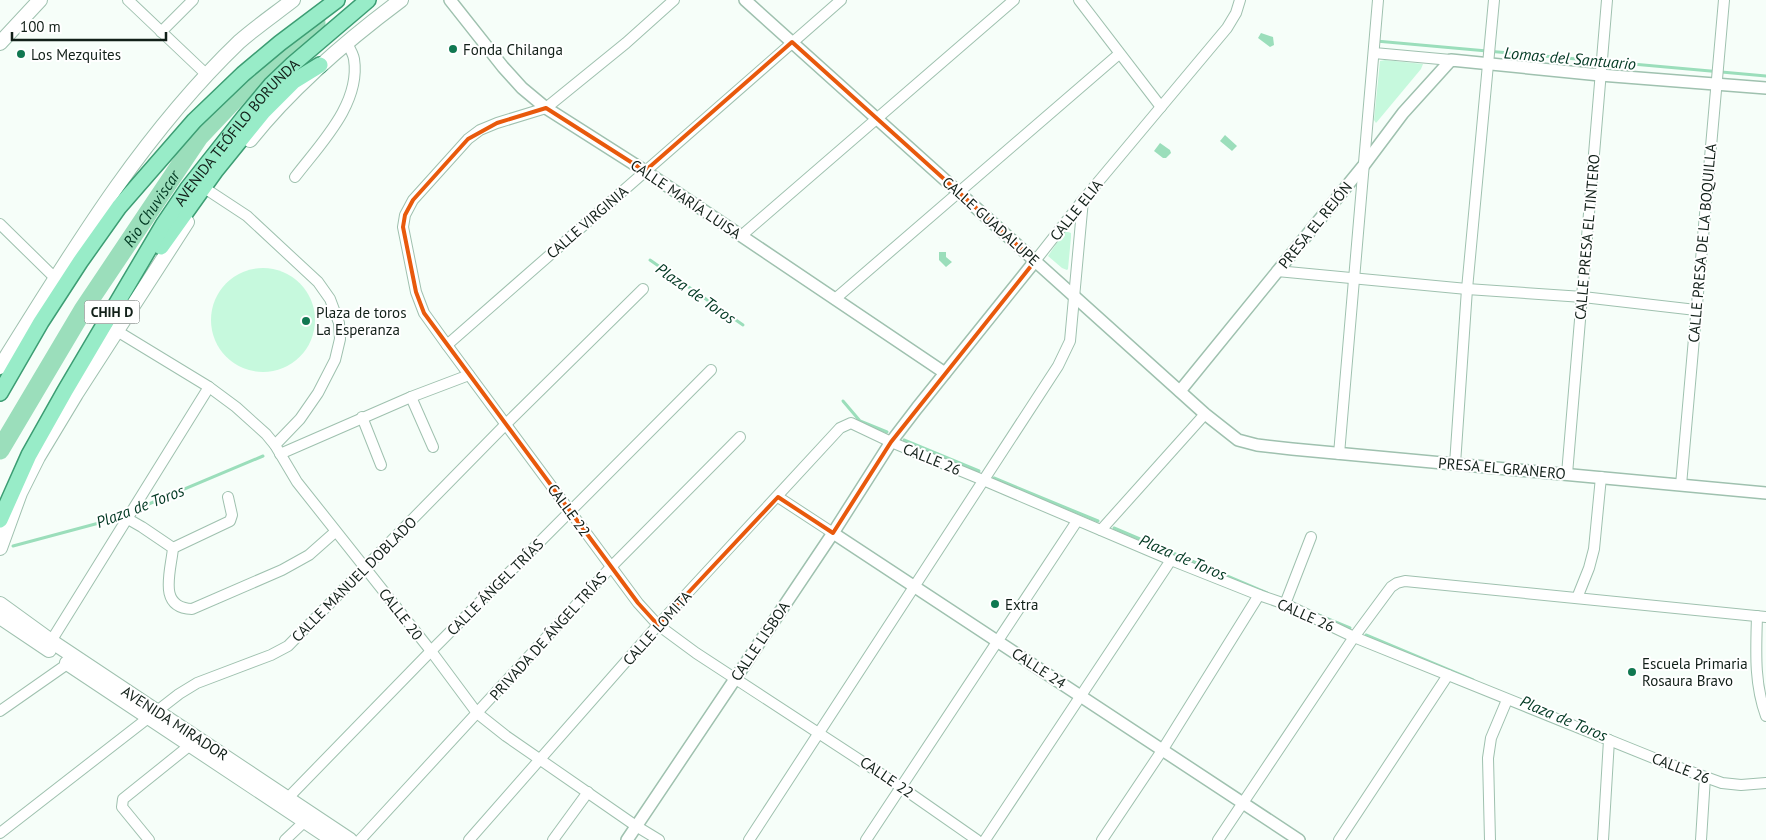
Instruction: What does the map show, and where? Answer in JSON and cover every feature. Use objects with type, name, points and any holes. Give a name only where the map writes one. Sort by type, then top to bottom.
[{"type":"main road","points":[[0,42],[40,0]]},
{"type":"main road","points":[[0,368],[55,278],[138,155],[207,75],[242,40],[293,0]]},
{"type":"main road","points":[[0,393],[80,262],[119,207],[194,121],[243,74],[337,0]]},
{"type":"main road","name":"AVENIDA TEÓFILO BORUNDA","points":[[0,520],[29,455],[65,391],[163,225],[188,188],[244,116],[292,64],[368,0]]},
{"type":"main road","name":"AVENIDA TEÓFILO BORUNDA","points":[[0,548],[20,494],[38,457],[208,191],[260,127],[320,65],[346,42],[401,0]]},
{"type":"main road","points":[[137,271],[154,256],[211,176],[247,130],[288,87],[320,65]]},
{"type":"main road","name":"AVENIDA MIRADOR","points":[[0,604],[49,645]]},
{"type":"main road","name":"AVENIDA MIRADOR","points":[[0,617],[49,645],[285,801],[350,840]]},
{"type":"main road","name":"AVENIDA MIRADOR","points":[[285,801],[305,821],[333,840]]},
{"type":"street","points":[[128,0],[207,75]]},
{"type":"street","points":[[162,32],[193,0]]},
{"type":"street","name":"CALLE MARÍA LUISA","points":[[450,0],[502,67],[522,88],[546,108],[645,171],[945,373]]},
{"type":"street","points":[[546,108],[626,43],[674,0]]},
{"type":"street","name":"CALLE GUADALUPE","points":[[745,0],[1205,414],[1238,440]]},
{"type":"street","name":"CALLE VIRGINIA","points":[[447,345],[841,0]]},
{"type":"street","points":[[741,236],[1014,0]]},
{"type":"street","points":[[1079,0],[1161,108]]},
{"type":"street","name":"CALLE ELIA","points":[[891,442],[1083,200],[1227,28],[1236,13],[1240,0]]},
{"type":"street","points":[[1339,454],[1378,0]]},
{"type":"street","points":[[1455,464],[1467,289],[1494,0]]},
{"type":"street","name":"CALLE PRESA EL TINTERO","points":[[1567,474],[1600,75],[1608,0]]},
{"type":"street","name":"CALLE PRESA DE LA BOQUILLA","points":[[1681,485],[1724,0]]},
{"type":"street","points":[[295,177],[340,116],[349,97],[355,78],[354,58],[346,42]]},
{"type":"street","points":[[1374,53],[1600,75],[1766,88]]},
{"type":"street","points":[[835,299],[1119,54]]},
{"type":"street","name":"PRESA EL REJÓN","points":[[1180,391],[1364,165],[1403,113],[1451,60]]},
{"type":"street","name":"CALLE 22","points":[[546,108],[480,130],[468,139],[419,193],[404,214],[404,228],[416,292],[424,312],[610,567],[658,625],[696,653],[901,787],[977,840]]},
{"type":"street","points":[[208,191],[247,216],[318,282],[330,299],[339,323],[340,339],[335,360],[322,385],[278,449]]},
{"type":"street","points":[[749,840],[1058,366],[1070,341],[1083,200]]},
{"type":"street","points":[[0,224],[55,278]]},
{"type":"street","points":[[1277,271],[1696,310]]},
{"type":"street","name":"CALLE MANUEL DOBLADO","points":[[0,832],[152,714],[197,683],[271,655],[288,646],[506,424],[643,289]]},
{"type":"street","name":"CALLE 20","points":[[117,331],[209,387],[236,407],[278,449],[297,482],[431,651],[477,713],[506,736],[659,840]]},
{"type":"street","name":"CALLE ÁNGEL TRÍAS","points":[[285,801],[431,651],[712,370]]},
{"type":"street","points":[[278,449],[469,375]]},
{"type":"street","points":[[49,645],[209,387]]},
{"type":"street","points":[[411,397],[433,447]]},
{"type":"street","points":[[1102,530],[1205,414]]},
{"type":"street","points":[[362,418],[381,464]]},
{"type":"street","name":"CALLE 26","points":[[851,423],[891,442],[1077,521],[1170,560],[1285,604],[1354,637],[1507,700],[1722,784],[1766,784]]},
{"type":"street","name":"CALLE LOMITA","points":[[469,840],[658,625],[840,428],[851,423]]},
{"type":"street","name":"PRIVADA DE ÁNGEL TRÍAS","points":[[360,840],[610,567],[740,437]]},
{"type":"street","name":"PRESA EL GRANERO","points":[[1238,440],[1258,445],[1339,454],[1766,493]]},
{"type":"street","name":"CALLE LISBOA","points":[[627,840],[833,533],[891,442]]},
{"type":"street","points":[[1576,598],[1590,568],[1594,549],[1601,477]]},
{"type":"street","points":[[173,548],[230,521],[232,515],[228,497]]},
{"type":"street","name":"CALLE 24","points":[[778,497],[916,586],[1299,840]]},
{"type":"street","points":[[128,519],[173,548]]},
{"type":"street","points":[[866,840],[1077,521]]},
{"type":"street","points":[[173,548],[169,588],[171,600],[177,606],[192,608],[282,570],[309,554],[335,532]]},
{"type":"street","points":[[1285,604],[1311,537]]},
{"type":"street","points":[[985,840],[1170,560]]},
{"type":"street","points":[[1218,840],[1242,801],[1354,637],[1391,587],[1405,581],[1761,617],[1757,680],[1760,699],[1766,716]]},
{"type":"street","points":[[1102,840],[1163,749],[1258,595]]},
{"type":"street","points":[[0,712],[72,660]]},
{"type":"street","points":[[1339,840],[1448,675]]},
{"type":"street","points":[[1490,840],[1488,758],[1491,738],[1507,700]]},
{"type":"street","points":[[1604,840],[1609,740]]},
{"type":"street","points":[[149,840],[122,807],[122,799],[194,742]]},
{"type":"street","points":[[1701,840],[1705,777]]},
{"type":"street","points":[[553,840],[588,792]]},
{"type":"street","points":[[285,840],[305,821]]},
{"type":"highlighted area","points":[[792,42],[1035,261],[891,442],[833,533],[778,497],[658,625],[638,603],[424,313],[416,292],[403,227],[405,215],[413,200],[468,139],[497,123],[546,108],[645,171]]},
{"type":"shaded area","points":[[1261,33],[1273,37],[1274,45],[1270,47],[1258,38]]},
{"type":"shaded area","points":[[1380,61],[1423,64],[1421,69],[1376,123],[1374,120]]},
{"type":"shaded area","points":[[1225,135],[1237,146],[1232,151],[1220,141]]},
{"type":"shaded area","points":[[1160,143],[1170,150],[1171,153],[1166,158],[1163,158],[1154,151]]},
{"type":"shaded area","points":[[1065,231],[1071,233],[1067,270],[1048,256]]},
{"type":"shaded area","points":[[939,252],[946,252],[946,257],[952,262],[946,267],[939,260]]},
{"type":"shaded area","name":"Plaza de toros La Esperanza","points":[[263,268],[283,272],[292,276],[300,283],[307,291],[311,300],[315,320],[311,340],[307,349],[300,357],[292,364],[283,368],[263,372],[243,368],[234,364],[226,357],[219,349],[215,340],[211,320],[215,300],[219,291],[226,283],[234,276],[243,272]]},
{"type":"waterway","name":"Rio Chuviscar","points":[[0,450],[83,310],[199,137],[268,64],[316,23]]},
{"type":"waterway","name":"Lomas del Santuario","points":[[1376,41],[1766,76]]},
{"type":"waterway","name":"Plaza de Toros","points":[[650,260],[743,325]]},
{"type":"waterway","name":"Plaza de Toros","points":[[843,401],[860,421],[887,432]]},
{"type":"waterway","name":"Plaza de Toros","points":[[904,440],[979,471]]},
{"type":"waterway","name":"Plaza de Toros","points":[[137,509],[263,456]]},
{"type":"waterway","name":"Plaza de Toros","points":[[994,478],[1098,521]]},
{"type":"waterway","name":"Plaza de Toros","points":[[13,546],[114,519],[127,513]]},
{"type":"waterway","name":"Plaza de Toros","points":[[1114,528],[1267,593]]},
{"type":"waterway","name":"Plaza de Toros","points":[[1316,614],[1350,628]]},
{"type":"waterway","name":"Plaza de Toros","points":[[1366,635],[1473,680]]},
{"type":"place","name":"Fonda Chilanga","points":[[453,49]]},
{"type":"place","name":"Los Mezquites","points":[[21,54]]},
{"type":"place","name":"Plaza de toros La Esperanza","points":[[306,321]]},
{"type":"place","name":"Extra","points":[[995,604]]},
{"type":"place","name":"Escuela Primaria Rosaura Bravo","points":[[1632,672]]}]
